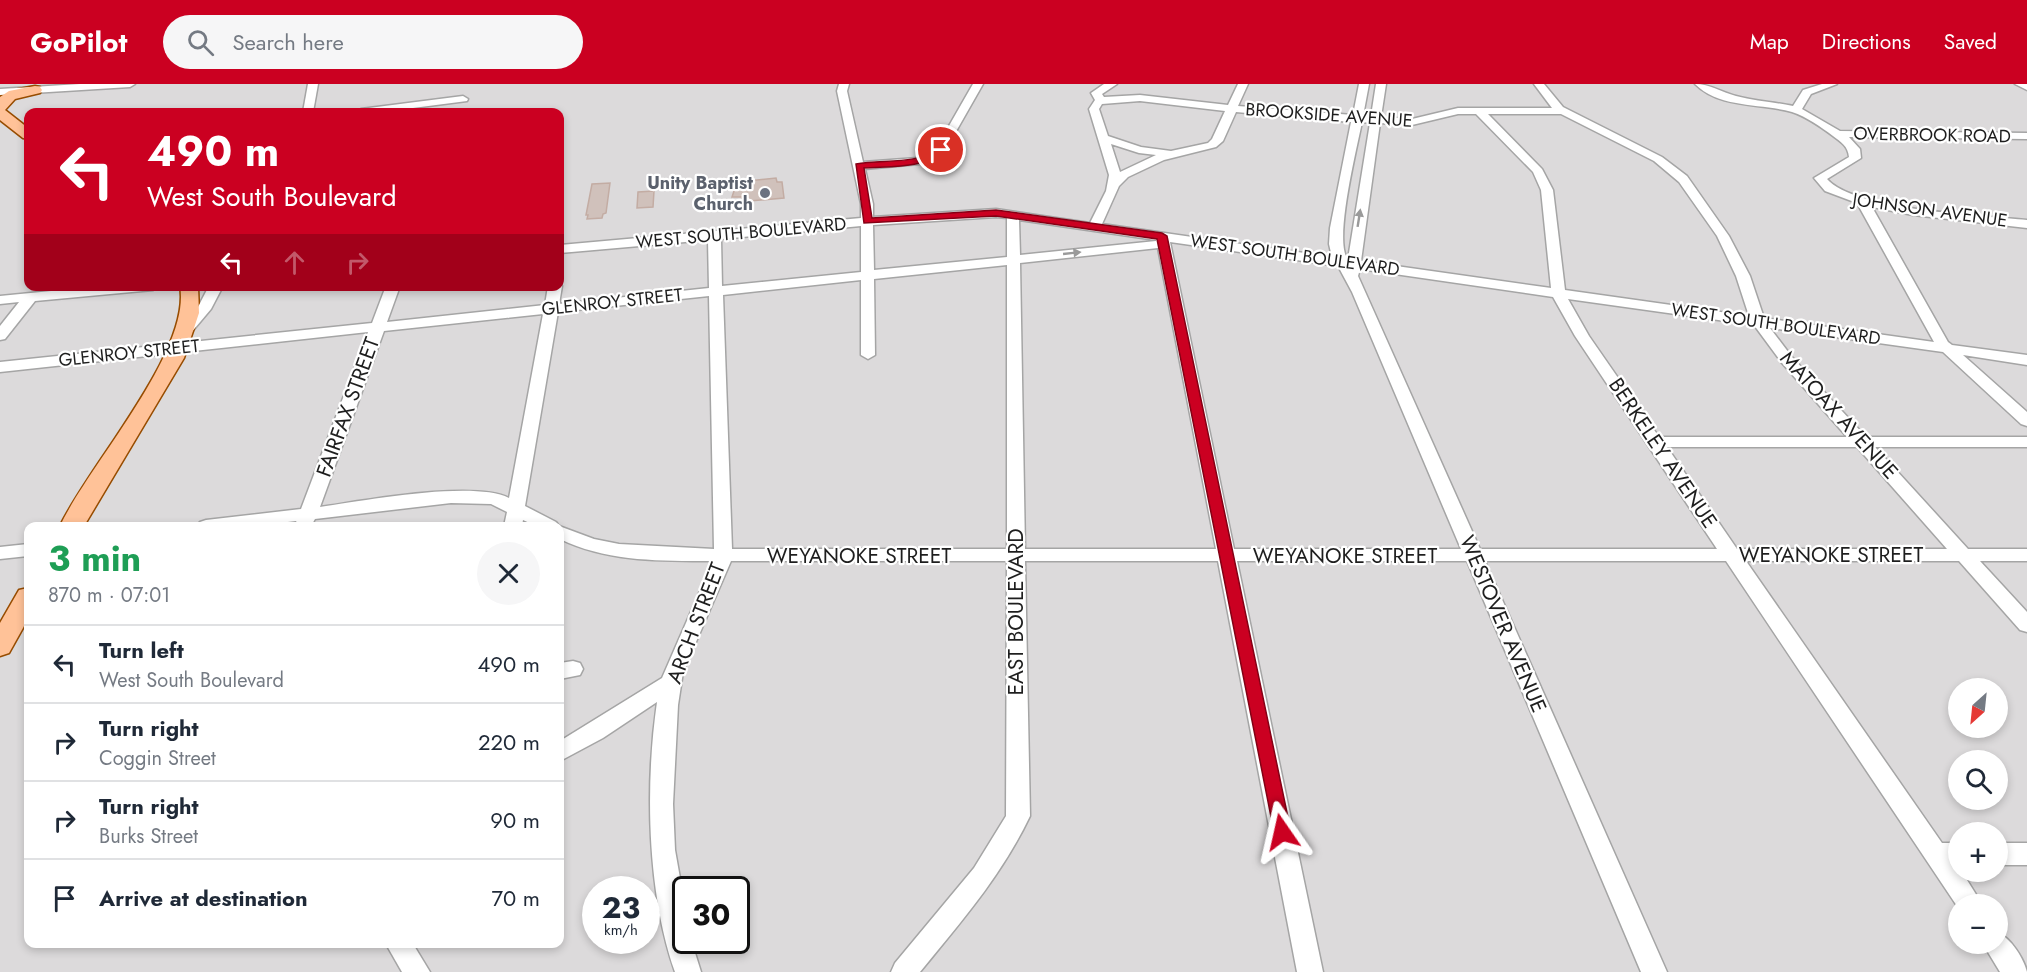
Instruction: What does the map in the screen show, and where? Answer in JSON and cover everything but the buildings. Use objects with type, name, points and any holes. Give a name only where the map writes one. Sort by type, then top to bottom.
[{"type":"main road","points":[[0,107],[2,101],[8,97],[34,90]]},
{"type":"main road","points":[[0,112],[24,132]]},
{"type":"main road","points":[[74,522],[182,339],[190,311],[189,291]]},
{"type":"main road","points":[[0,646],[24,604]]},
{"type":"street","points":[[0,92],[130,84]]},
{"type":"street","points":[[309,108],[313,84]]},
{"type":"street","points":[[844,84],[842,91],[867,204],[868,355]]},
{"type":"street","points":[[860,166],[909,162],[938,154],[978,84]]},
{"type":"street","points":[[1094,227],[1114,184],[1115,168],[1094,109],[1098,103],[1096,93],[1112,84]]},
{"type":"street","points":[[1114,184],[1137,166],[1212,145],[1217,141],[1243,84]]},
{"type":"street","name":"MATOAX AVENUE","points":[[1539,84],[1554,105],[1563,111],[1658,159],[1683,179],[1732,251],[1758,321],[1787,360],[2027,625]]},
{"type":"street","points":[[1700,84],[1738,99],[1796,110],[1838,134]]},
{"type":"street","points":[[1796,110],[1807,92],[1832,84]]},
{"type":"street","points":[[2020,84],[2027,87]]},
{"type":"street","points":[[1348,268],[1381,86],[1364,85]]},
{"type":"street","name":"WESTOVER AVENUE","points":[[1364,85],[1335,243],[1348,268],[1654,972]]},
{"type":"street","name":"BROOKSIDE AVENUE","points":[[1098,103],[1140,98],[1357,119],[1421,121],[1447,113],[1563,111]]},
{"type":"street","points":[[392,108],[463,99]]},
{"type":"street","name":"BERKELEY AVENUE","points":[[1479,111],[1538,171],[1547,190],[1558,293],[1582,336],[1732,555],[1947,854],[1965,894]]},
{"type":"street","name":"OVERBROOK ROAD","points":[[1838,134],[2027,136]]},
{"type":"street","name":"JOHNSON AVENUE","points":[[1838,134],[1851,145],[1856,153],[1852,161],[1821,177],[1822,185],[1833,193],[1863,203],[2027,224]]},
{"type":"street","points":[[1103,138],[1139,150],[1174,154]]},
{"type":"street","points":[[1349,160],[1369,162]]},
{"type":"street","points":[[1863,203],[1945,348],[2027,422]]},
{"type":"street","name":"WEST SOUTH BOULEVARD","points":[[564,249],[867,221],[974,213],[1013,215],[1162,240],[1225,246],[1348,268],[1558,293],[2027,360]]},
{"type":"street","name":"EAST BOULEVARD","points":[[904,972],[968,893],[1010,835],[1018,816],[1013,215]]},
{"type":"street","name":"ARCH STREET","points":[[688,972],[679,947],[663,850],[662,804],[670,683],[680,655],[721,568],[723,556],[714,235]]},
{"type":"street","points":[[1162,240],[1228,557],[1310,972]]},
{"type":"street","name":"GLENROY STREET","points":[[0,367],[182,339],[378,327],[1014,259],[1162,240]]},
{"type":"street","points":[[0,300],[102,291]]},
{"type":"street","points":[[182,339],[204,309],[213,291]]},
{"type":"street","name":"FAIRFAX STREET","points":[[306,520],[391,291]]},
{"type":"street","points":[[514,522],[554,291]]},
{"type":"street","points":[[0,336],[30,298]]},
{"type":"street","points":[[1655,441],[2027,442]]},
{"type":"street","points":[[273,522],[306,520],[451,497],[494,498],[542,522]]},
{"type":"street","name":"WEYANOKE STREET","points":[[564,534],[593,547],[619,553],[723,556],[2027,555]]},
{"type":"street","points":[[0,553],[24,550]]},
{"type":"street","points":[[564,750],[670,683]]},
{"type":"street","points":[[2008,854],[2027,854]]},
{"type":"street","points":[[402,948],[417,972]]},
{"type":"street","points":[[2003,954],[2015,972]]},
{"type":"shaded area","points":[[0,84],[2027,84],[2027,972],[0,972]]},
{"type":"place","name":"Unity Baptist Church","points":[[765,193]]},
{"type":"route","points":[[941,150],[938,154],[919,161],[860,166],[867,204],[867,221],[996,213],[1162,236],[1282,832]]}]
